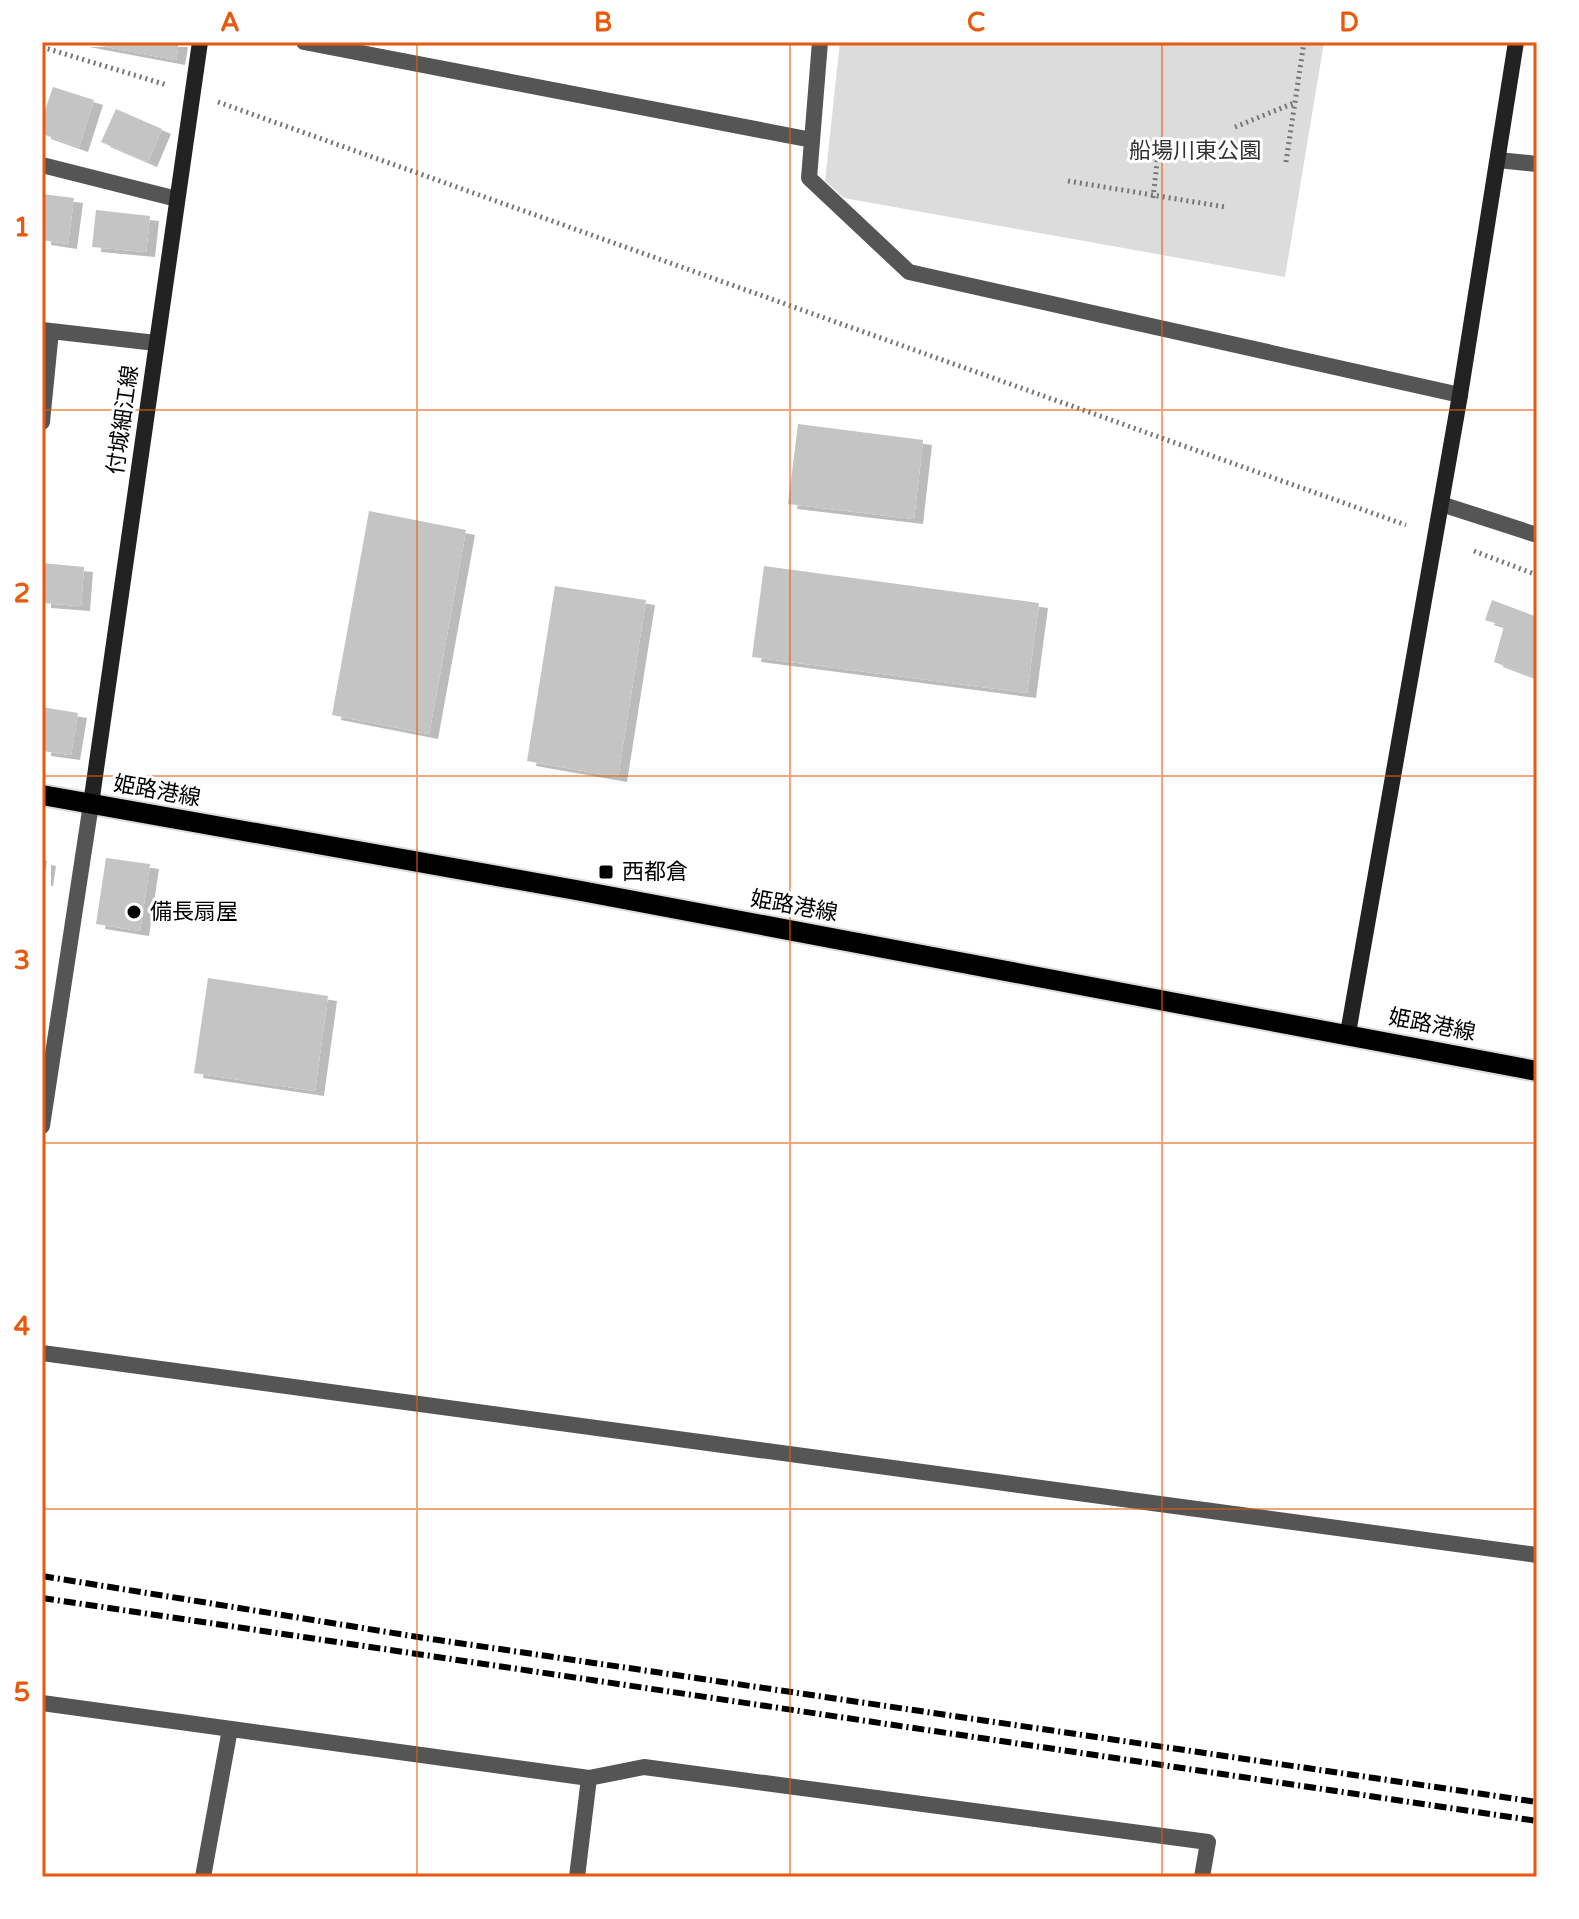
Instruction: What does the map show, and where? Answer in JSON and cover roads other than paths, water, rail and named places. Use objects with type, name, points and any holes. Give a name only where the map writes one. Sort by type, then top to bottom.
[{"type":"main road","name":"姫路港線","points":[[42,795],[1348,1033],[1537,1071]]},
{"type":"street","name":"付城細江線","points":[[91,804],[200,42]]},
{"type":"street","points":[[304,42],[812,140]]},
{"type":"street","points":[[820,42],[809,178],[909,272],[1460,395]]},
{"type":"street","points":[[1348,1033],[1460,395],[1516,42]]},
{"type":"street","points":[[1498,160],[1537,164]]},
{"type":"street","points":[[42,165],[177,199]]},
{"type":"street","points":[[42,422],[46,331],[156,343]]},
{"type":"street","points":[[1441,504],[1537,535]]},
{"type":"street","points":[[42,1126],[91,804]]},
{"type":"street","points":[[42,1353],[1537,1555]]},
{"type":"street","points":[[42,1703],[589,1778],[644,1767],[1208,1842],[1202,1877]]},
{"type":"street","points":[[203,1877],[230,1729]]},
{"type":"street","points":[[577,1877],[589,1778]]},
{"type":"railway","points":[[42,1576],[418,1637],[1537,1802]]},
{"type":"railway","points":[[42,1598],[1537,1821]]},
{"type":"place","name":"西都倉","points":[[606,872]]},
{"type":"place","name":"備長扇屋","points":[[134,912]]},
{"type":"park label","name":"船場川東公園","points":[[1195,151]]}]
